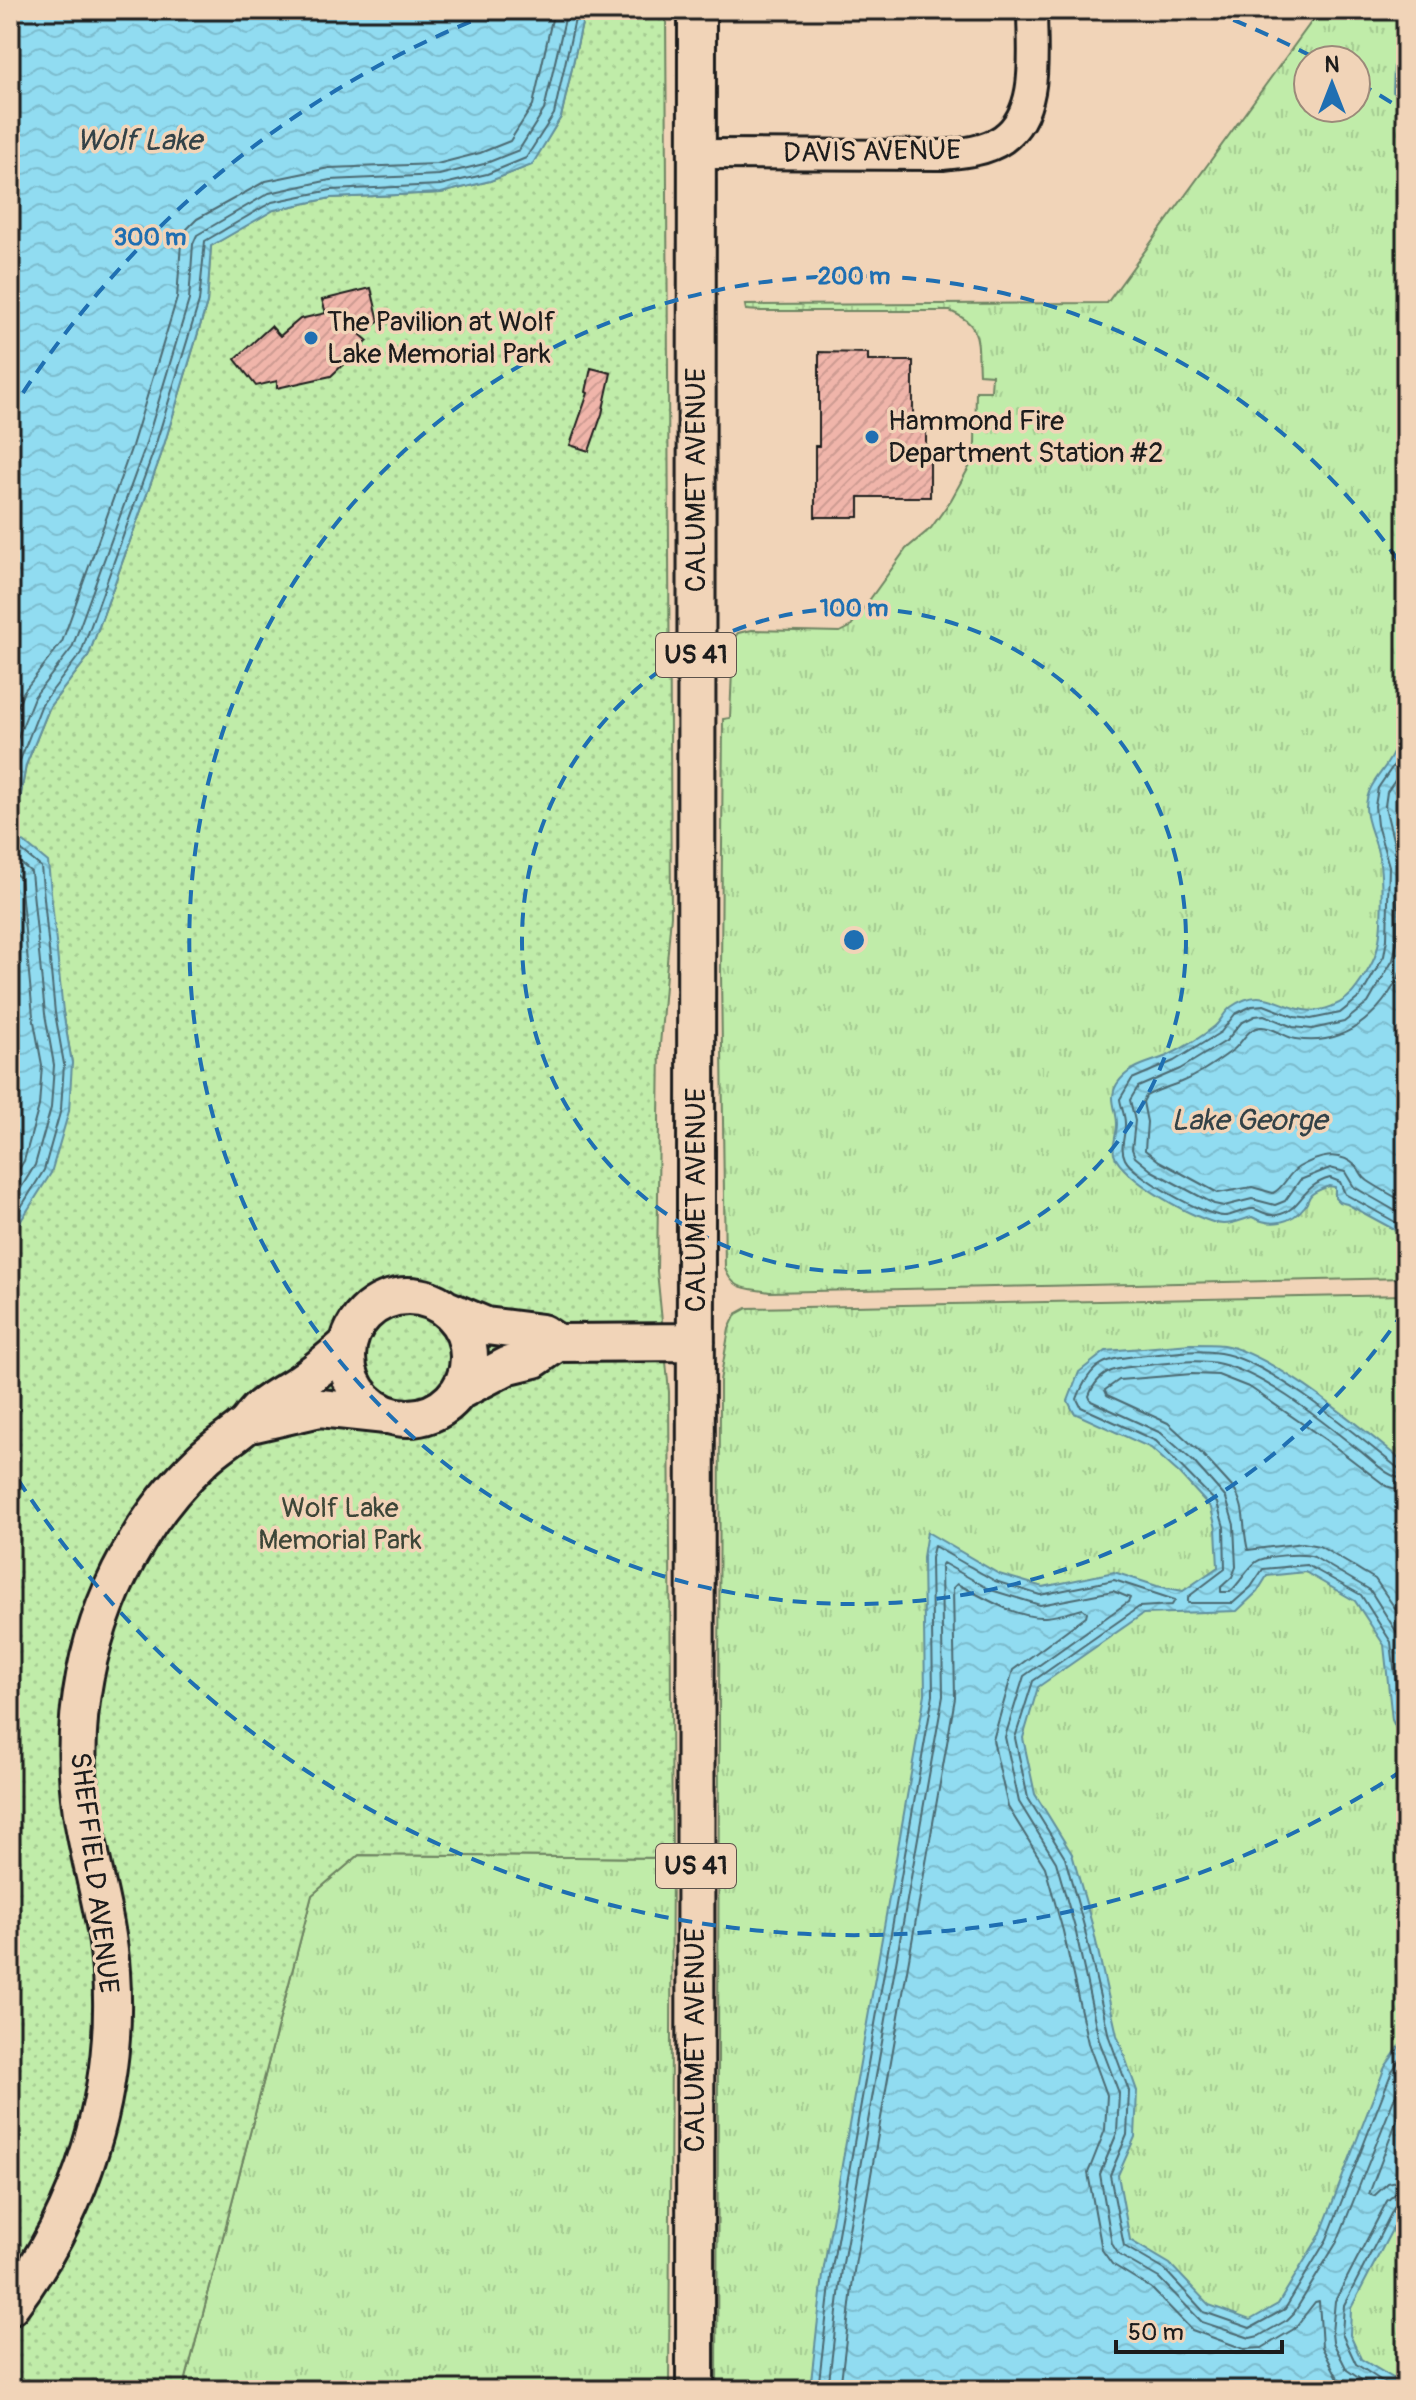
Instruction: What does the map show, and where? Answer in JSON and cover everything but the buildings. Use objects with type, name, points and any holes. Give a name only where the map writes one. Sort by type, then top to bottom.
[{"type":"main road","name":"CALUMET AVENUE","points":[[695,2390],[697,10]]},
{"type":"main road","points":[[557,1343],[534,1359],[509,1365],[459,1391],[445,1406],[427,1415],[407,1419],[372,1407],[359,1394],[347,1361],[348,1344],[366,1312],[398,1296],[433,1300],[486,1326],[542,1333],[557,1343],[696,1342]]},
{"type":"main road","points":[[446,1309],[459,1323],[467,1339],[469,1366],[459,1391]]},
{"type":"main road","name":"SHEFFIELD AVENUE","points":[[10,2306],[52,2242],[83,2174],[100,2114],[110,2046],[111,1975],[107,1930],[78,1787],[79,1724],[91,1652],[107,1599],[138,1539],[201,1460],[246,1425],[259,1409],[302,1382],[348,1344]]},
{"type":"main road","name":"SHEFFIELD AVENUE","points":[[246,1425],[320,1408],[388,1415]]},
{"type":"street","name":"DAVIS AVENUE","points":[[696,154],[942,155],[972,151],[1002,140],[1023,117],[1032,82],[1032,10]]},
{"type":"green space","name":"Wolf Lake Memorial Park","points":[[585,10],[666,10],[671,915],[660,1045],[657,1271],[669,1392],[672,1858],[359,1855],[312,1895],[183,2390],[10,2390],[10,1238],[72,1063],[63,1012],[14,834],[26,765],[50,706],[88,657],[161,455],[207,303],[211,246],[273,210],[331,198],[441,193],[490,181],[531,165],[561,117]]},
{"type":"green space","points":[[1320,10],[1406,10],[1406,1278],[770,1292],[743,1287],[732,1281],[725,1268],[721,974],[723,719],[730,718],[732,670],[728,660],[731,642],[738,633],[752,630],[840,632],[850,627],[906,549],[931,528],[951,500],[972,462],[976,391],[991,391],[992,375],[979,374],[978,343],[973,328],[961,316],[950,311],[761,311],[746,310],[745,305],[1107,303],[1292,49],[1292,124],[1372,124],[1372,44],[1295,44]]},
{"type":"green space","points":[[1406,1295],[1406,2390],[717,2390],[720,1381],[729,1329],[736,1314],[747,1308]]},
{"type":"green space","points":[[359,1855],[672,1858],[669,2390],[183,2390],[312,1895]]},
{"type":"water","name":"Wolf Lake","points":[[10,10],[585,10],[561,117],[532,165],[490,181],[441,193],[331,198],[274,210],[211,246],[207,303],[161,455],[88,657],[50,706],[26,765],[14,834],[48,862],[63,1012],[72,1063],[69,1111],[51,1173],[10,1238]]},
{"type":"water","points":[[1405,10],[1406,94],[1398,95],[1393,92],[1394,64]]},
{"type":"water","name":"Lake George","points":[[1406,688],[1406,1236],[1339,1202],[1335,1198],[1335,1187],[1329,1186],[1310,1196],[1306,1205],[1287,1220],[1273,1223],[1252,1217],[1234,1223],[1212,1222],[1162,1198],[1119,1164],[1114,1154],[1117,1124],[1114,1089],[1122,1078],[1141,1065],[1193,1042],[1241,1001],[1258,997],[1299,1009],[1315,1010],[1339,1003],[1357,987],[1376,955],[1381,916],[1380,862],[1367,819],[1367,798],[1395,748]]},
{"type":"water","points":[[1191,1344],[1223,1345],[1268,1363],[1318,1395],[1406,1464],[1406,1749],[1392,1720],[1384,1645],[1355,1601],[1305,1572],[1267,1576],[1257,1592],[1237,1611],[1143,1614],[1038,1687],[1023,1738],[1035,1794],[1072,1854],[1092,1924],[1117,2035],[1137,2091],[1135,2137],[1118,2175],[1130,2240],[1170,2264],[1209,2305],[1250,2320],[1278,2304],[1320,2235],[1385,2067],[1406,2037],[1406,2203],[1351,2308],[1350,2335],[1361,2359],[1395,2379],[1406,2374],[1406,2390],[810,2390],[824,2267],[925,1694],[923,1557],[927,1532],[999,1574],[1043,1587],[1114,1572],[1183,1591],[1218,1567],[1216,1529],[1211,1508],[1151,1448],[1074,1413],[1068,1401],[1079,1372],[1106,1351]]},
{"type":"place","name":"The Pavilion at Wolf Lake Memorial Park","points":[[311,338]]},
{"type":"place","name":"Hammond Fire Department Station #2","points":[[872,437]]}]
